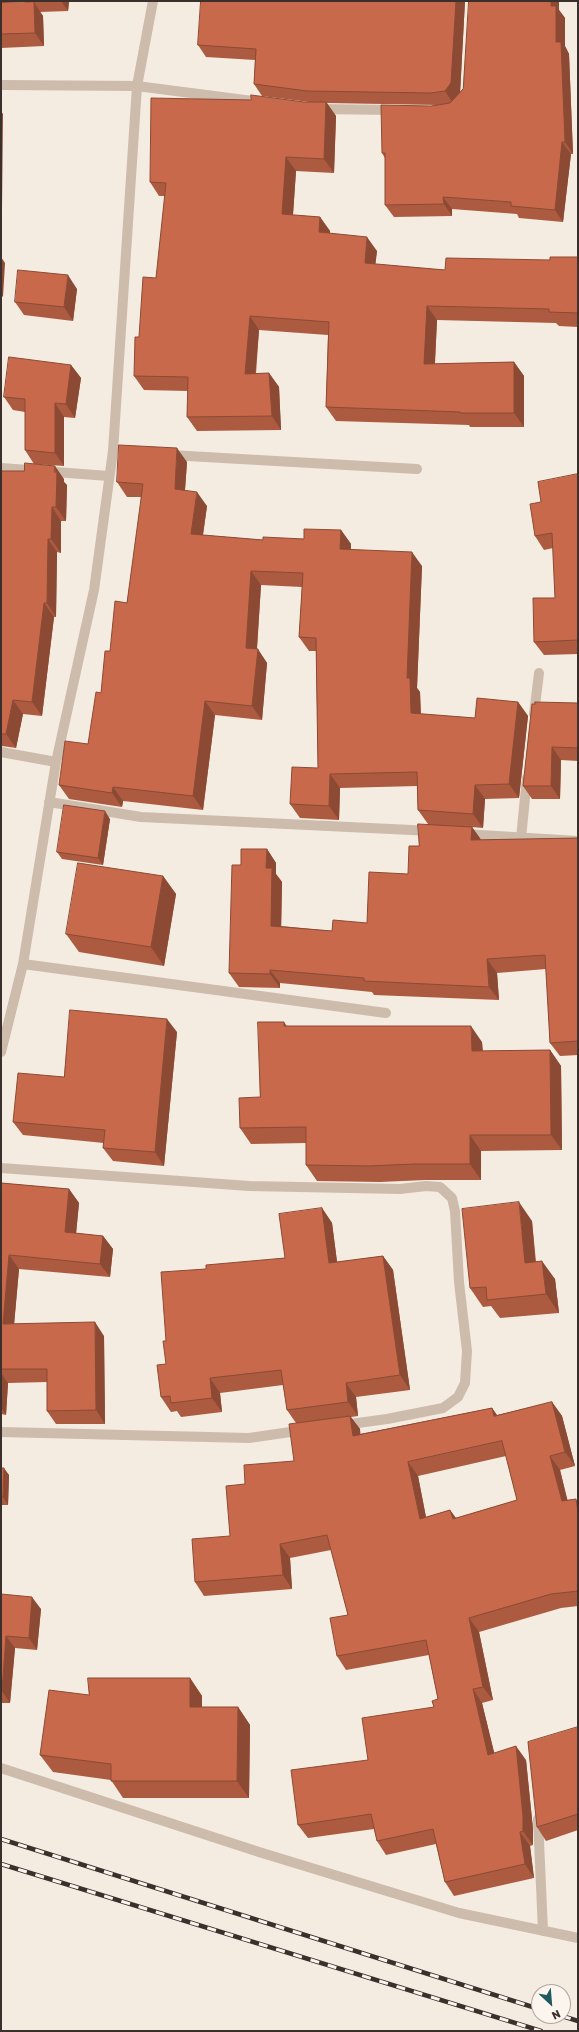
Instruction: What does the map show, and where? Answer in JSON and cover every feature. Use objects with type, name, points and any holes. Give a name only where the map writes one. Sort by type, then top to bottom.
[{"type":"street","points":[[1,1052],[23,964],[56,762],[94,590],[109,476],[117,452],[137,86],[153,1]]},
{"type":"street","points":[[1,85],[137,86],[269,103]]},
{"type":"street","points":[[307,108],[401,111]]},
{"type":"street","points":[[160,454],[418,468]]},
{"type":"street","points":[[1,468],[109,476]]},
{"type":"street","points":[[533,728],[539,673]]},
{"type":"street","points":[[1,752],[56,762]]},
{"type":"street","points":[[521,838],[528,767]]},
{"type":"street","points":[[49,802],[141,817],[447,832],[578,841]]},
{"type":"street","points":[[23,964],[386,1013]]},
{"type":"street","points":[[1,1168],[249,1186],[400,1188],[426,1186],[440,1187],[452,1198],[455,1211],[459,1282],[467,1351],[465,1383],[458,1398],[443,1408],[387,1419],[333,1426]]},
{"type":"street","points":[[1,1432],[249,1438],[318,1428]]},
{"type":"street","points":[[1,1768],[259,1852],[459,1913],[578,1938]]},
{"type":"street","points":[[537,1806],[543,1931]]},
{"type":"building","points":[[201,1],[456,1],[451,83],[445,91],[431,93],[307,91],[254,84],[256,49],[198,45]]},
{"type":"building","points":[[469,1],[551,1],[551,6],[556,6],[556,42],[561,42],[565,142],[562,142],[555,210],[511,206],[511,202],[443,197],[444,204],[385,205],[385,153],[382,153],[381,105],[431,106],[450,103],[463,89]]},
{"type":"building","points":[[34,2],[35,33],[1,34],[1,3]]},
{"type":"building","points":[[251,95],[304,102],[326,102],[324,159],[286,157],[282,214],[320,217],[319,232],[367,237],[365,263],[445,270],[446,258],[550,260],[550,257],[578,257],[578,313],[549,312],[549,309],[427,306],[424,364],[514,362],[514,413],[460,413],[326,407],[329,322],[250,316],[245,374],[269,373],[272,416],[187,417],[188,377],[134,376],[135,337],[139,337],[143,277],[156,278],[166,183],[150,182],[151,98],[251,100]]},
{"type":"building","points":[[18,270],[68,275],[64,307],[15,302]]},
{"type":"building","points":[[9,357],[71,365],[66,404],[55,403],[55,453],[25,450],[25,399],[4,397]]},
{"type":"building","points":[[119,445],[177,448],[175,489],[197,492],[191,534],[263,540],[263,537],[304,539],[304,529],[341,530],[340,549],[412,552],[407,678],[410,678],[411,713],[475,718],[477,698],[518,702],[509,784],[475,785],[473,814],[418,810],[417,772],[330,774],[329,806],[290,804],[292,767],[318,768],[316,638],[299,637],[303,573],[251,571],[246,648],[258,649],[252,706],[205,701],[193,796],[113,787],[112,793],[59,785],[65,741],[88,744],[96,692],[101,693],[105,651],[110,651],[115,601],[127,603],[143,484],[117,482]]},
{"type":"building","points":[[25,463],[55,466],[54,472],[57,472],[56,507],[52,507],[51,539],[48,539],[47,603],[44,603],[32,702],[13,700],[6,734],[1,734],[1,471],[24,471]]},
{"type":"building","points":[[578,474],[578,640],[534,642],[533,598],[555,598],[552,533],[535,536],[530,504],[541,502],[538,482]]},
{"type":"building","points":[[535,702],[578,703],[578,748],[552,747],[551,786],[523,786],[532,704],[535,704]]},
{"type":"building","points":[[64,805],[105,811],[98,858],[57,852]]},
{"type":"building","points":[[418,824],[472,827],[471,840],[578,838],[578,1041],[550,1043],[545,955],[487,959],[489,987],[364,981],[364,978],[270,970],[270,974],[229,973],[232,865],[241,865],[241,849],[267,849],[266,868],[272,868],[271,926],[332,931],[333,920],[367,923],[369,872],[408,874],[409,846],[419,846]]},
{"type":"building","points":[[78,863],[163,876],[151,947],[66,934]]},
{"type":"building","points":[[70,1010],[167,1019],[155,1152],[103,1148],[105,1130],[13,1122],[18,1073],[64,1077]]},
{"type":"building","points":[[258,1022],[284,1022],[284,1026],[471,1026],[472,1051],[550,1050],[551,1135],[470,1135],[470,1164],[369,1166],[306,1165],[306,1127],[240,1128],[239,1098],[260,1097]]},
{"type":"building","points":[[1,1183],[69,1189],[65,1232],[103,1236],[100,1264],[9,1255],[3,1324],[95,1322],[96,1410],[47,1411],[47,1369],[1,1369]]},
{"type":"building","points":[[519,1202],[525,1263],[542,1261],[546,1294],[487,1300],[486,1287],[470,1288],[462,1209]]},
{"type":"building","points":[[322,1208],[329,1263],[383,1256],[400,1375],[346,1383],[348,1402],[287,1410],[281,1370],[210,1378],[212,1398],[171,1403],[170,1396],[161,1397],[157,1365],[166,1364],[163,1341],[166,1341],[161,1272],[206,1269],[206,1265],[285,1258],[279,1214]]},
{"type":"building","points":[[552,1402],[565,1452],[550,1456],[562,1501],[576,1499],[578,1511],[578,1591],[551,1594],[469,1618],[483,1687],[473,1689],[488,1755],[516,1746],[523,1816],[523,1831],[520,1832],[525,1864],[445,1882],[433,1829],[377,1841],[371,1814],[298,1825],[291,1770],[368,1760],[362,1718],[434,1707],[432,1701],[438,1699],[426,1640],[337,1656],[330,1618],[348,1615],[327,1535],[280,1544],[283,1575],[195,1582],[192,1539],[230,1536],[226,1486],[245,1484],[244,1465],[294,1461],[289,1424],[350,1416],[353,1436],[492,1408],[494,1416]],"holes":[[[502,1441],[517,1500],[453,1519],[450,1510],[420,1519],[408,1462]]]},
{"type":"building","points":[[1,1468],[4,1468],[3,1497],[1,1497]]},
{"type":"building","points":[[1,1594],[32,1597],[29,1638],[6,1636],[2,1691],[1,1691]]},
{"type":"building","points":[[88,1678],[190,1678],[190,1707],[238,1707],[237,1781],[111,1781],[111,1764],[40,1755],[49,1690],[89,1695]]},
{"type":"building","points":[[578,1727],[578,1814],[537,1827],[528,1742]]},
{"type":"railway","points":[[1,1839],[531,2006]]},
{"type":"railway","points":[[1,1864],[541,2031]]},
{"type":"railway","points":[[571,2019],[578,2021]]}]
